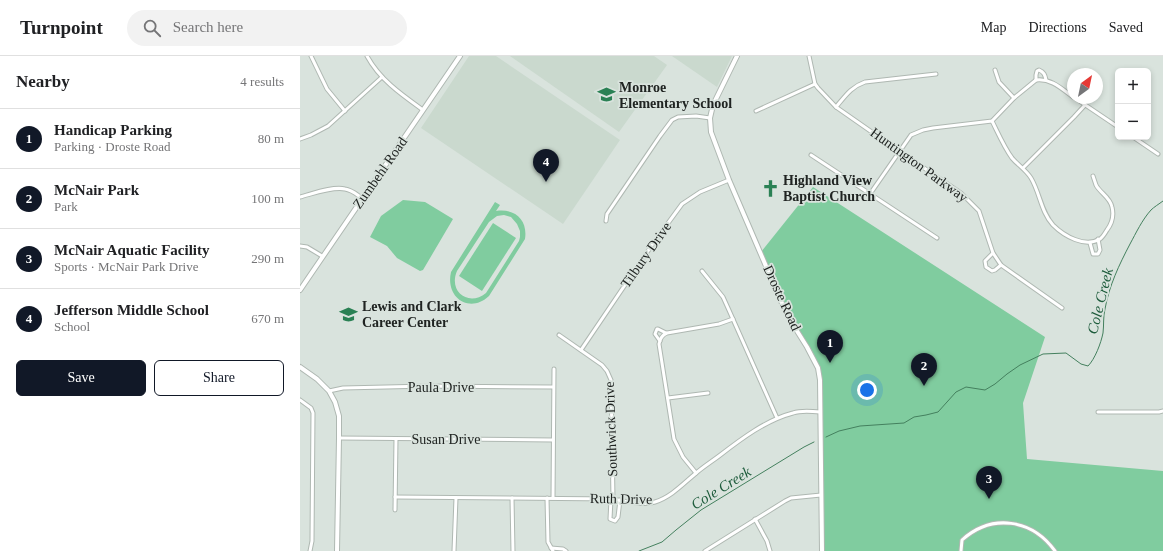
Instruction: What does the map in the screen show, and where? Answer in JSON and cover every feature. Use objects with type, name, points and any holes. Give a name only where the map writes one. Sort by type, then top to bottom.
[{"type":"street","points":[[311,56],[327,89],[345,111]]},
{"type":"street","points":[[372,56],[368,57],[382,77],[398,93],[423,110]]},
{"type":"street","name":"Zumbehl Road","points":[[300,290],[460,56]]},
{"type":"street","name":"Droste Road","points":[[737,56],[713,106],[710,118],[712,136],[729,180],[787,315],[818,368],[820,380],[822,551]]},
{"type":"street","points":[[756,111],[815,84],[809,56]]},
{"type":"street","points":[[995,70],[999,82],[1014,98]]},
{"type":"street","points":[[1036,80],[1037,71],[1039,70],[1043,72],[1046,80]]},
{"type":"street","points":[[836,106],[856,85],[865,82],[936,74]]},
{"type":"street","points":[[300,139],[328,126],[382,77]]},
{"type":"street","points":[[870,194],[911,135],[922,130],[992,121],[1014,98],[1036,80],[1046,80],[1067,92]]},
{"type":"street","name":"Huntington Parkway","points":[[815,84],[836,106],[961,193],[979,211],[993,253],[1001,265],[1062,308]]},
{"type":"street","points":[[1023,168],[1085,105],[1115,125]]},
{"type":"street","points":[[606,220],[607,214],[672,120],[680,117],[696,116],[710,118]]},
{"type":"street","points":[[992,121],[1006,149],[1013,159],[1031,178],[1045,214],[1054,226],[1078,241],[1090,243],[1100,239],[1113,218],[1110,201],[1096,186],[1093,176]]},
{"type":"street","points":[[1137,140],[1158,154]]},
{"type":"street","points":[[811,155],[937,238]]},
{"type":"street","name":"Tilbury Drive","points":[[581,350],[652,245],[682,204],[700,192],[729,180]]},
{"type":"street","points":[[300,197],[337,188],[344,188],[362,198]]},
{"type":"street","points":[[1090,243],[1093,254],[1098,254],[1100,250],[1098,240]]},
{"type":"street","points":[[300,246],[307,247],[322,256]]},
{"type":"street","points":[[993,253],[984,261],[986,267],[992,271],[1001,265]]},
{"type":"street","points":[[702,270],[722,297],[734,319],[777,418]]},
{"type":"street","points":[[696,473],[683,457],[674,439],[659,344],[662,336],[666,333],[719,324],[734,319]]},
{"type":"street","points":[[660,341],[654,334],[657,329],[666,333]]},
{"type":"street","name":"Southwick Drive","points":[[559,335],[602,365],[612,380],[612,499],[610,519],[615,521],[618,517],[620,500]]},
{"type":"street","points":[[300,367],[317,379],[329,391],[335,402],[338,416],[337,551]]},
{"type":"street","points":[[553,498],[554,369]]},
{"type":"street","name":"Paula Drive","points":[[329,391],[343,388],[429,386],[553,387]]},
{"type":"street","points":[[668,398],[708,393]]},
{"type":"street","points":[[300,400],[311,408],[313,413],[312,541],[310,551]]},
{"type":"street","points":[[1098,412],[1163,411]]},
{"type":"street","name":"Ruth Drive","points":[[395,496],[612,499],[637,503],[655,502],[678,490],[696,473],[740,440],[777,418],[794,412],[820,412]]},
{"type":"street","name":"Susan Drive","points":[[339,438],[553,440]]},
{"type":"street","points":[[396,439],[396,510]]},
{"type":"street","points":[[705,551],[788,499],[821,495]]},
{"type":"street","points":[[454,551],[456,498]]},
{"type":"street","points":[[512,498],[513,551]]},
{"type":"street","points":[[547,498],[548,542],[552,549],[563,549],[566,551]]},
{"type":"street","points":[[755,519],[767,541],[770,551]]},
{"type":"street","points":[[961,551],[962,540],[982,527],[997,523],[1013,523],[1030,528],[1038,533],[1055,551]]},
{"type":"shaded area","points":[[469,56],[496,56],[620,140],[563,224],[421,128]]},
{"type":"shaded area","name":"Monroe Elementary School","points":[[510,56],[654,56],[667,65],[619,132]]},
{"type":"shaded area","points":[[672,56],[732,56],[717,87]]},
{"type":"green space","points":[[813,187],[1045,337],[1023,403],[1027,459],[1163,471],[1163,551],[823,551],[818,368],[787,315],[761,252]]},
{"type":"green space","points":[[403,200],[425,202],[453,219],[423,270],[420,271],[397,258],[387,246],[370,237],[381,216]]},
{"type":"green space","points":[[495,202],[500,205],[496,211],[509,211],[519,217],[524,226],[525,239],[489,296],[474,304],[461,300],[455,296],[452,289],[450,281],[451,272]],"holes":[[[504,215],[511,217],[517,224],[520,231],[519,241],[486,293],[480,297],[467,298],[458,291],[455,285],[457,271],[489,222],[497,216]]]},
{"type":"green space","points":[[493,223],[516,238],[482,291],[459,276]]},
{"type":"waterway","name":"Cole Creek","points":[[826,437],[839,431],[860,426],[904,423],[914,417],[938,412],[956,392],[966,387],[985,390],[1020,365],[1043,354],[1066,353],[1081,364],[1088,366],[1091,363],[1101,341],[1107,300],[1118,268],[1145,218],[1151,210],[1163,201]]},
{"type":"waterway","name":"Cole Creek","points":[[639,551],[662,542],[701,510],[814,442]]},
{"type":"place","name":"Monroe Elementary School","points":[[606,95]]},
{"type":"place","name":"Jefferson Middle School","points":[[546,182]]},
{"type":"place","name":"Highland View Baptist Church","points":[[770,188]]},
{"type":"place","name":"Lewis and Clark Career Center","points":[[349,314]]},
{"type":"place","name":"Handicap Parking","points":[[830,363]]},
{"type":"place","name":"McNair Park","points":[[924,386]]},
{"type":"place","name":"McNair Aquatic Facility","points":[[989,499]]}]
